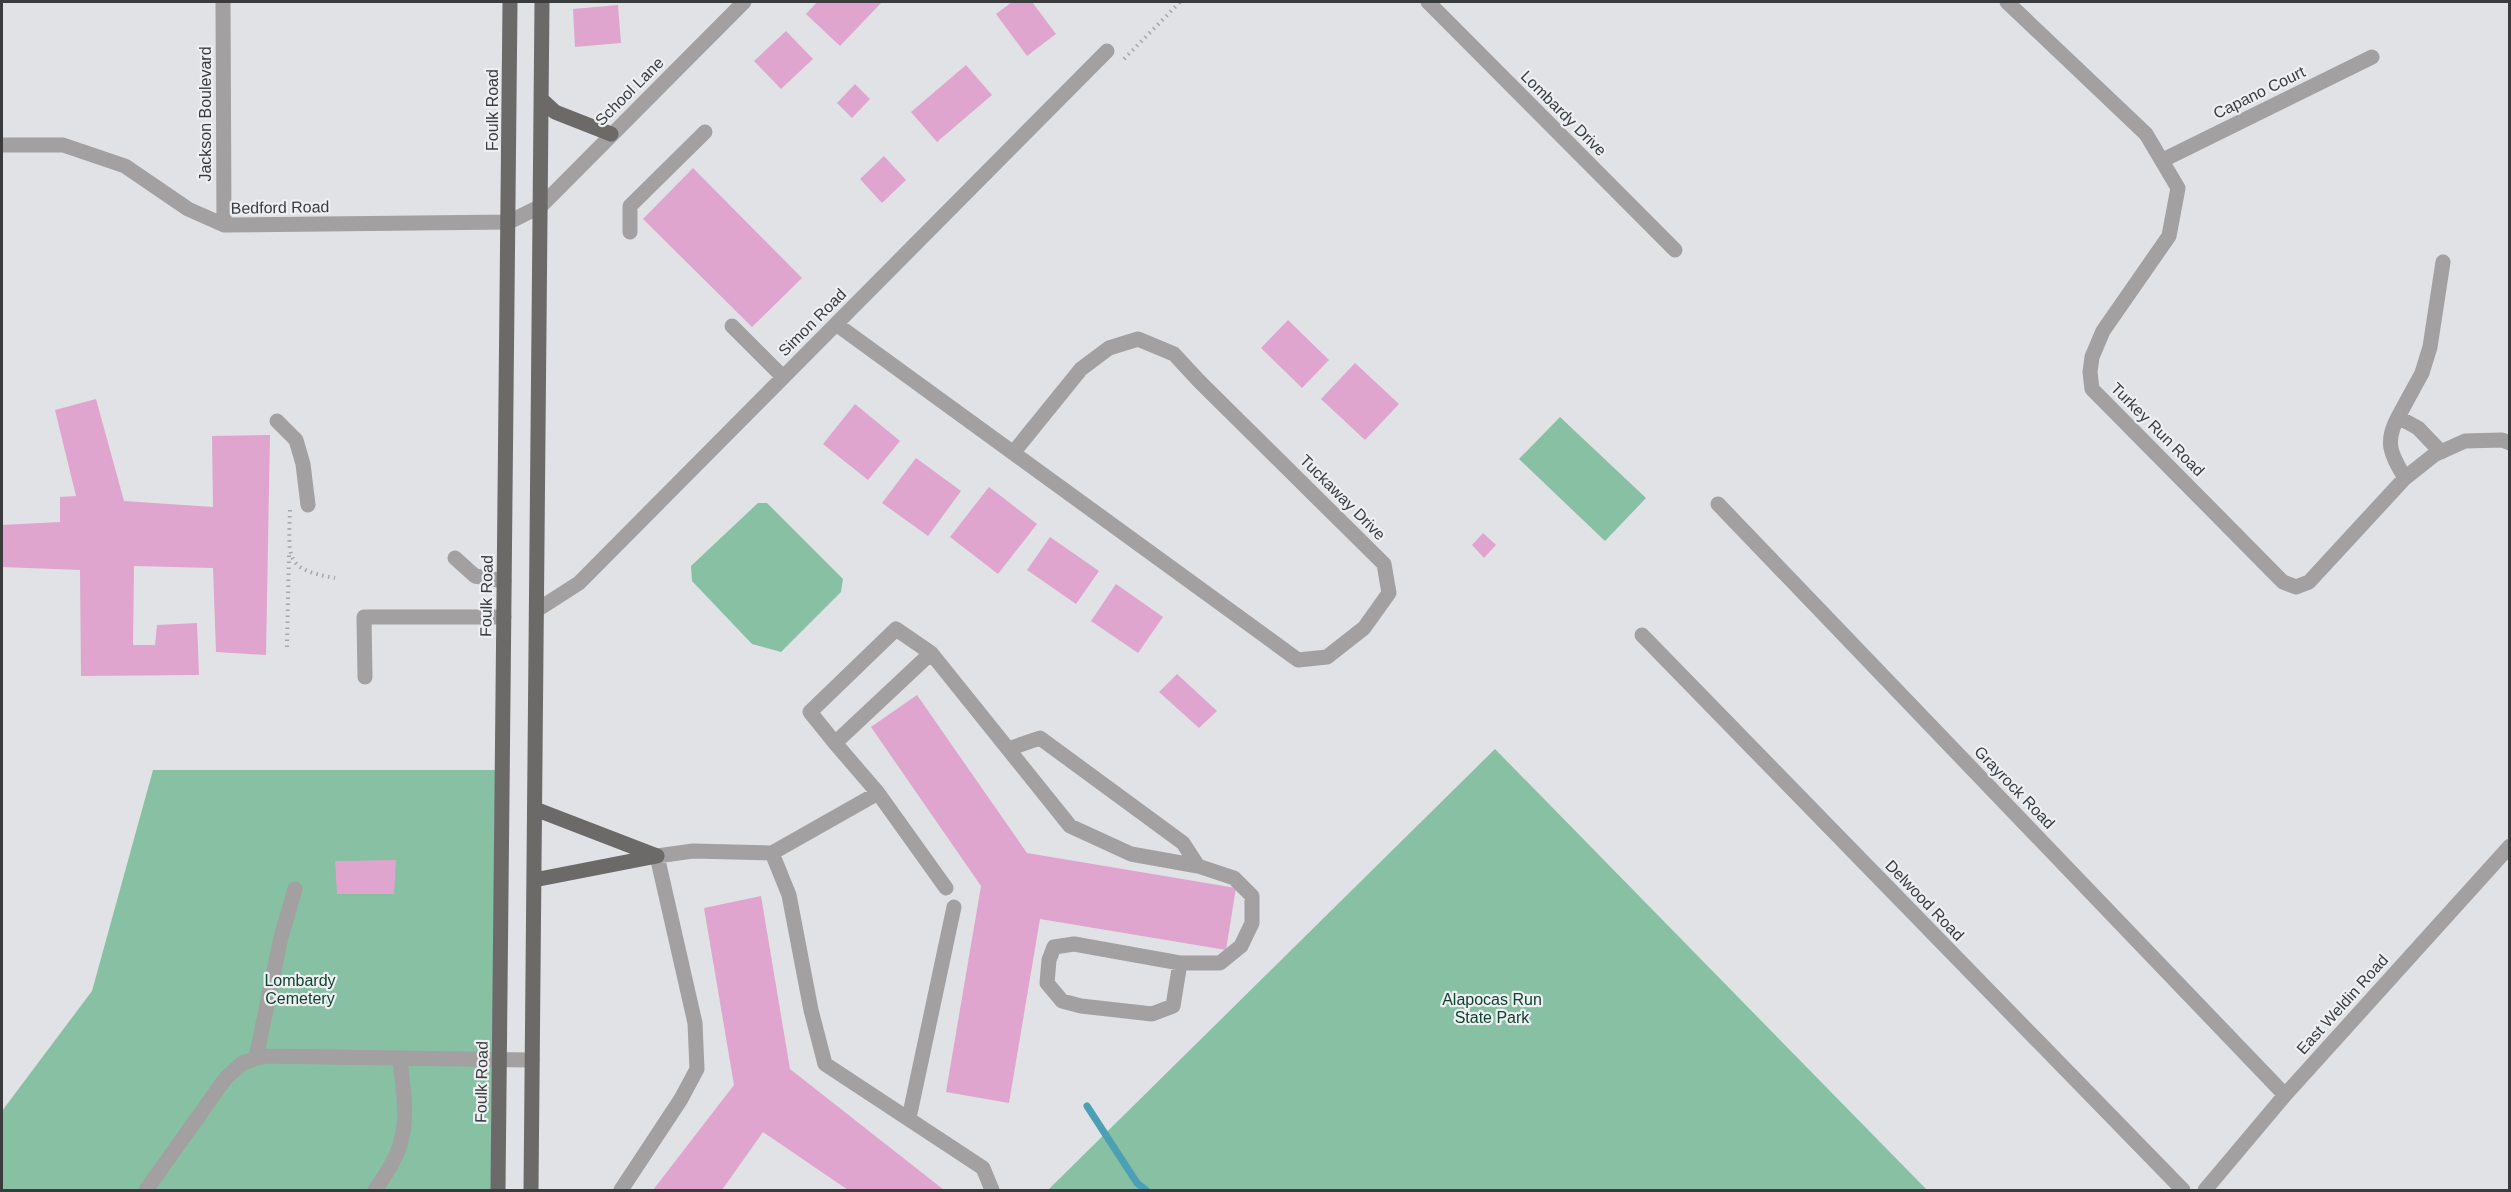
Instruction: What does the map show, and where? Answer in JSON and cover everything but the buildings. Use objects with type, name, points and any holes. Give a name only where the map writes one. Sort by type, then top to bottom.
[{"type":"main road","name":"Foulk Road","points":[[498,1191],[510,2]]},
{"type":"main road","points":[[531,1191],[542,2]]},
{"type":"main road","points":[[541,99],[555,112],[611,134]]},
{"type":"main road","points":[[535,809],[657,856]]},
{"type":"main road","points":[[534,880],[657,856]]},
{"type":"street","name":"Jackson Boulevard","points":[[224,2],[224,225]]},
{"type":"street","name":"School Lane","points":[[541,206],[744,2]]},
{"type":"street","name":"Lombardy Drive","points":[[1428,2],[1675,250]]},
{"type":"street","name":"Turkey Run Road","points":[[2007,2],[2146,134],[2178,188],[2169,236],[2103,332],[2092,357],[2090,372],[2092,389],[2283,582],[2296,586],[2309,582],[2404,478],[2441,452],[2465,441],[2502,440],[2510,443]]},
{"type":"street","name":"Simon Road","points":[[537,609],[579,583],[1107,51]]},
{"type":"street","name":"Capano Court","points":[[2163,160],[2372,57]]},
{"type":"street","points":[[630,232],[630,206],[705,132]]},
{"type":"street","name":"Bedford Road","points":[[2,145],[63,145],[125,166],[188,209],[224,225],[509,222],[541,206]]},
{"type":"street","points":[[2404,478],[2394,460],[2389,434],[2422,373],[2430,347],[2443,262]]},
{"type":"street","name":"Tuckaway Drive","points":[[836,324],[1013,453],[1298,660],[1327,657],[1364,628],[1389,593],[1384,564],[1174,354],[1138,339],[1109,348],[1081,369],[1013,453]]},
{"type":"street","points":[[732,326],[783,377]]},
{"type":"street","points":[[2398,417],[2418,428],[2441,452]]},
{"type":"street","points":[[277,421],[296,440],[303,464],[308,506]]},
{"type":"street","name":"Grayrock Road","points":[[1719,504],[2285,1095]]},
{"type":"street","points":[[455,558],[475,576],[504,581]]},
{"type":"street","points":[[365,677],[364,617],[504,617]]},
{"type":"street","points":[[946,888],[878,793],[810,711],[896,629],[931,653],[1070,826],[1131,854],[1198,866],[1234,878],[1252,896],[1252,923],[1241,946],[1220,963],[1180,963],[1074,944],[1054,947],[1049,960],[1047,983],[1062,1001],[1081,1006],[1152,1014],[1173,1006],[1180,963]]},
{"type":"street","name":"Delwood Road","points":[[1642,635],[2183,1191]]},
{"type":"street","points":[[835,743],[931,653]]},
{"type":"street","points":[[1008,749],[1040,738],[1183,843],[1198,866]]},
{"type":"street","points":[[621,1191],[681,1099],[697,1069],[695,1023],[657,856],[693,851],[772,853],[878,793]]},
{"type":"street","name":"East Weldin Road","points":[[2205,1191],[2285,1095],[2510,846]]},
{"type":"street","points":[[772,853],[789,895],[811,1010],[825,1064],[983,1168],[992,1191]]},
{"type":"street","points":[[256,1058],[281,937],[295,889]]},
{"type":"street","points":[[909,1118],[954,907]]},
{"type":"street","points":[[146,1191],[225,1079],[242,1063],[256,1058],[264,1056],[532,1060]]},
{"type":"street","points":[[375,1191],[392,1166],[403,1136],[404,1097],[400,1058]]},
{"type":"path","points":[[1123,60],[1180,2]]},
{"type":"path","points":[[287,647],[289,552]]},
{"type":"green space","points":[[1560,417],[1646,498],[1605,541],[1519,459]]},
{"type":"green space","points":[[758,503],[767,503],[843,579],[841,592],[781,652],[752,644],[692,581],[691,566]]},
{"type":"green space","name":"Alapocas Run State Park","points":[[1495,749],[1927,1190],[1048,1190]]},
{"type":"green space","name":"Lombardy Cemetery","points":[[153,770],[502,770],[498,1190],[2,1190],[2,1111],[92,991]]},
{"type":"waterway","points":[[1087,1106],[1137,1183],[1146,1190]]}]
